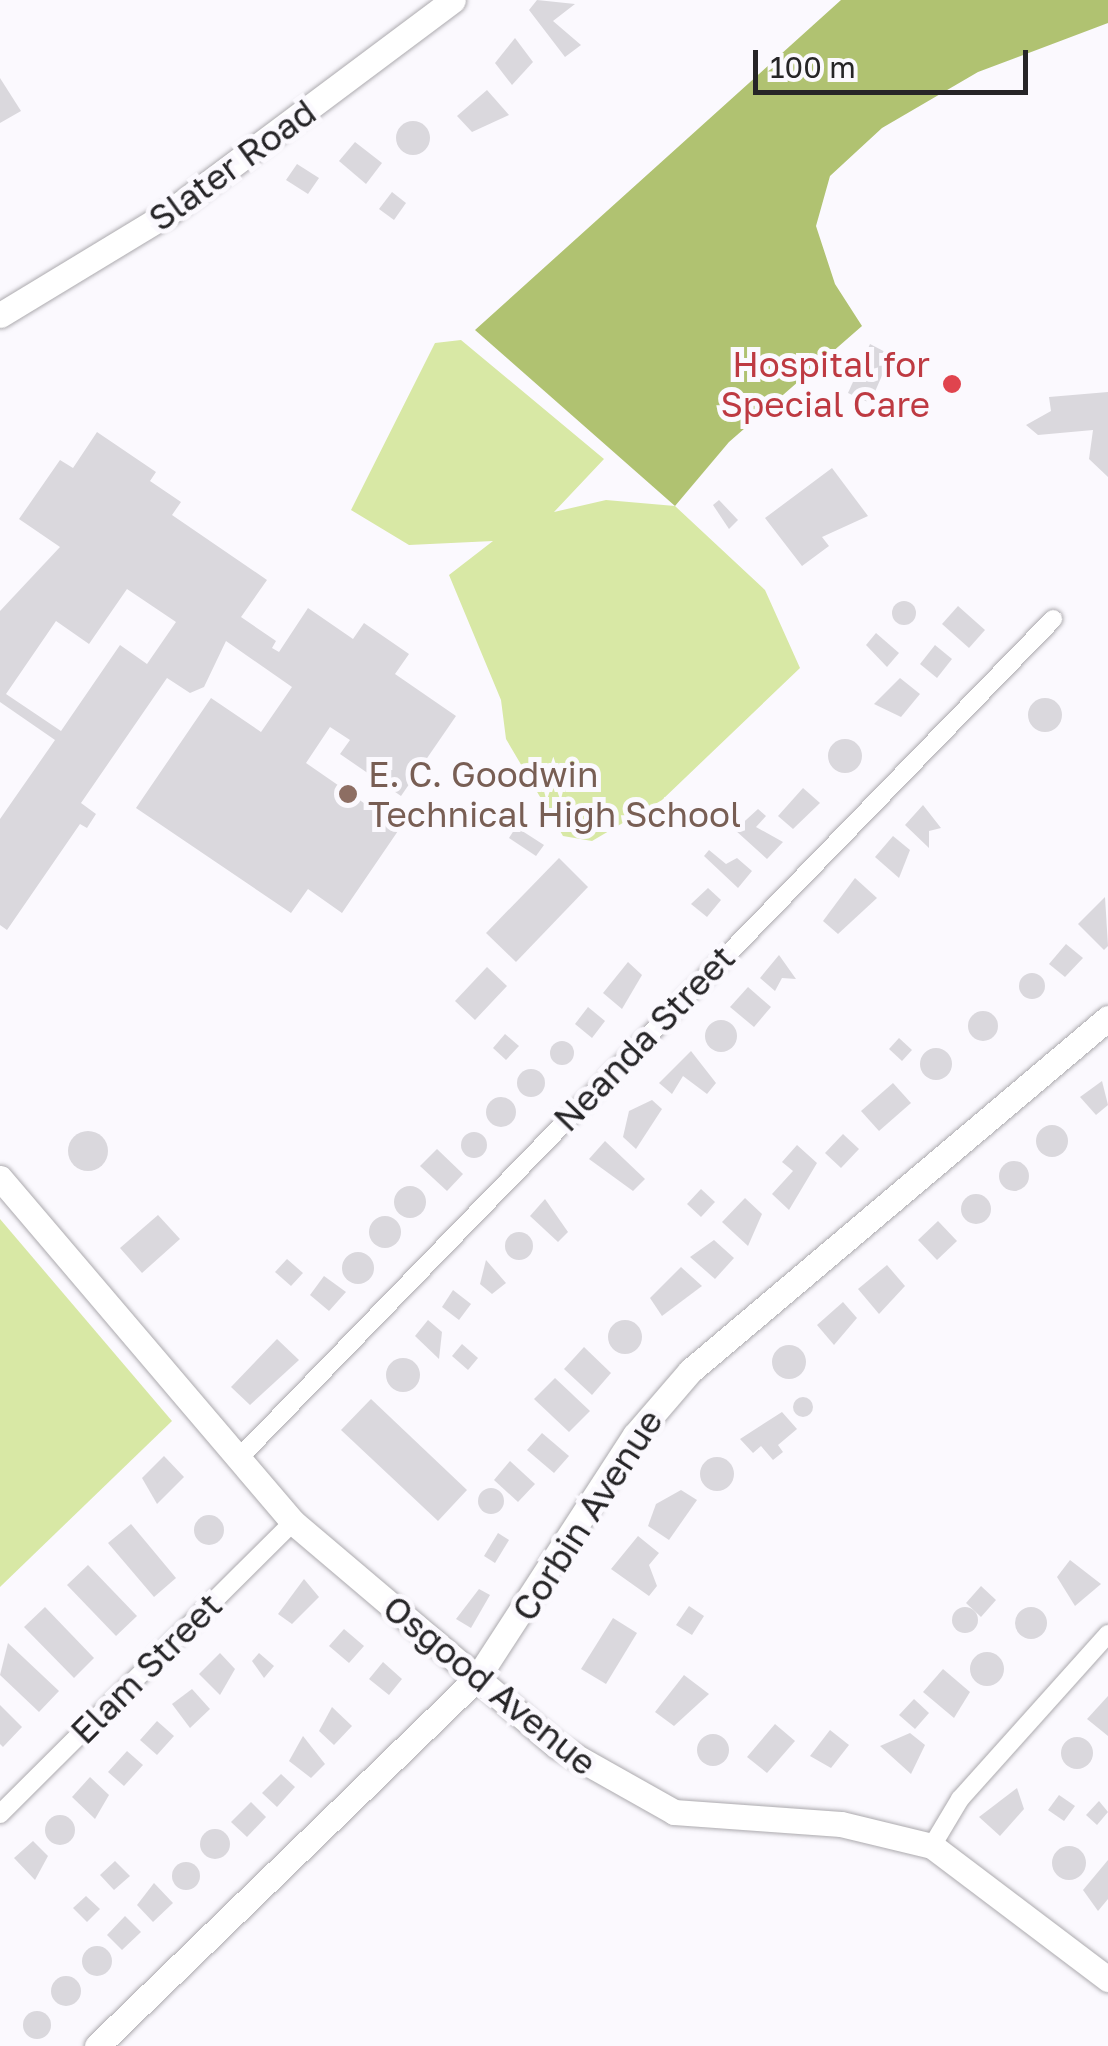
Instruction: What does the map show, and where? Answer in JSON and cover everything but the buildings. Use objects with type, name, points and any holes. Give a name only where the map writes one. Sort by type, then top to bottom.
[{"type":"main road","name":"Slater Road","points":[[0,316],[192,197],[453,0]]},
{"type":"main road","name":"Corbin Avenue","points":[[97,2046],[476,1678],[670,1391],[1105,1026]]},
{"type":"main road","name":"Osgood Avenue","points":[[0,1178],[293,1522],[476,1678],[600,1776],[674,1812],[841,1824],[932,1846],[1108,1978]]},
{"type":"street","name":"Neanda Street","points":[[238,1460],[1053,619]]},
{"type":"street","name":"Elam Street","points":[[0,1814],[293,1522]]},
{"type":"street","points":[[932,1846],[960,1799],[1108,1634]]},
{"type":"green space","points":[[841,0],[1108,0],[1108,23],[978,72],[882,128],[830,176],[816,226],[835,284],[862,326],[729,442],[675,506],[475,330]]},
{"type":"green space","points":[[461,340],[604,459],[554,512],[606,500],[675,506],[765,590],[800,668],[662,800],[592,841],[563,836],[506,739],[501,700],[449,575],[493,541],[409,545],[351,510],[435,343]]},
{"type":"green space","points":[[0,1219],[172,1421],[0,1587]]},
{"type":"place","name":"Hospital for Special Care","points":[[952,384]]},
{"type":"place","name":"E. C. Goodwin Technical High School","points":[[348,794]]}]
